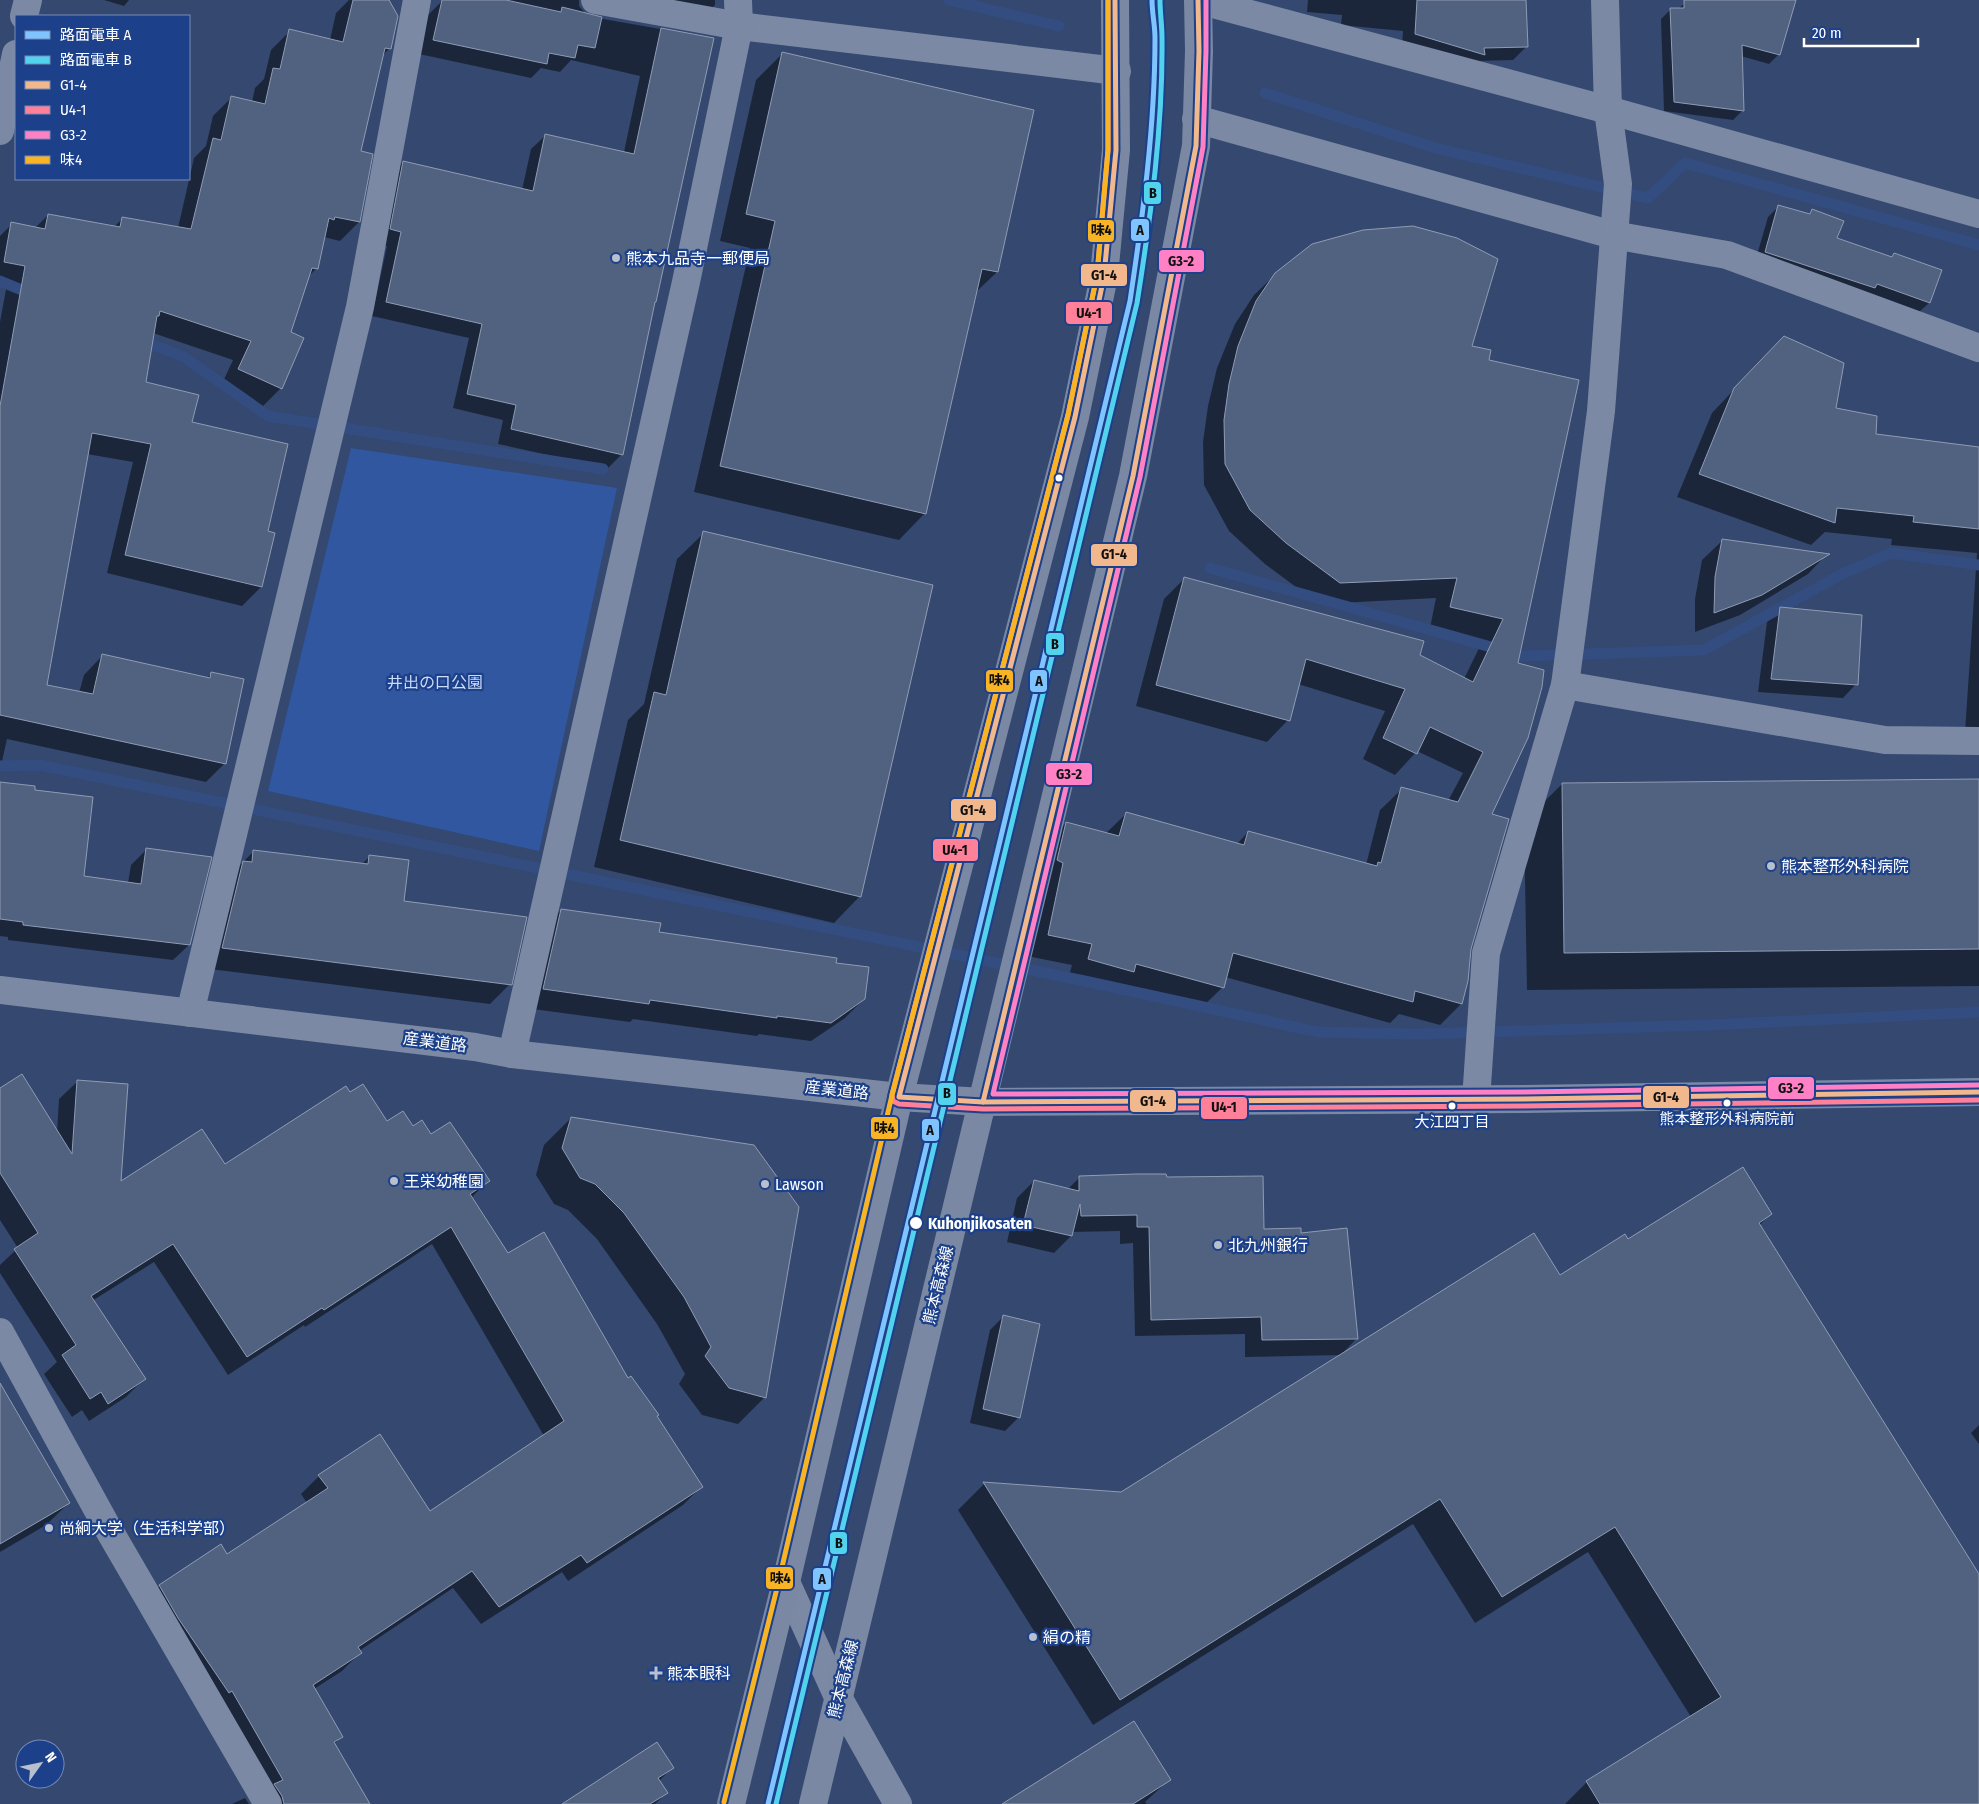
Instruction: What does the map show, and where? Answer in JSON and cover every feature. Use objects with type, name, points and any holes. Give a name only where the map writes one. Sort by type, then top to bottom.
[{"type":"main road","name":"熊本高森線","points":[[813,1804],[1133,476],[1196,146],[1199,51],[1198,0]]},
{"type":"main road","points":[[731,1804],[786,1582],[899,1097],[1077,408],[1104,276],[1116,150],[1116,10]]},
{"type":"street","points":[[24,15],[28,0]]},
{"type":"street","points":[[190,1013],[360,307],[417,0]]},
{"type":"street","points":[[595,0],[739,13],[1116,67]]},
{"type":"street","points":[[1198,0],[1608,110],[1979,214]]},
{"type":"street","points":[[1476,1100],[1486,953],[1565,682],[1601,411],[1618,184],[1608,110],[1605,0]]},
{"type":"street","points":[[512,1054],[686,282],[739,13]]},
{"type":"street","points":[[0,131],[15,59]]},
{"type":"street","points":[[1197,106],[1614,226],[1727,255],[1979,348]]},
{"type":"street","points":[[1565,682],[1885,740],[1979,740]]},
{"type":"street","name":"産業道路","points":[[0,990],[475,1047],[512,1054],[899,1097],[983,1102],[1476,1100],[1979,1092]]},
{"type":"street","points":[[0,1332],[106,1525],[268,1804]]},
{"type":"street","points":[[786,1582],[838,1698],[898,1804]]},
{"type":"green space","name":"井出の口公園","points":[[351,448],[617,488],[539,851],[268,791]]},
{"type":"building","points":[[353,0],[389,0],[398,16],[391,49],[385,48],[361,151],[373,154],[360,222],[335,217],[334,220],[329,218],[318,269],[312,268],[291,332],[304,338],[282,389],[238,369],[251,341],[160,311],[159,316],[157,316],[146,382],[199,395],[192,422],[288,444],[268,531],[275,533],[262,587],[125,555],[151,444],[92,433],[47,685],[93,694],[102,654],[210,678],[211,672],[244,679],[226,764],[0,715],[0,406],[25,266],[4,262],[11,222],[45,229],[48,214],[120,227],[122,217],[191,229],[213,138],[221,140],[231,96],[265,104],[273,68],[280,69],[289,29],[343,42]]},
{"type":"building","points":[[442,0],[506,0],[561,12],[562,7],[602,17],[595,48],[578,45],[575,58],[549,53],[547,64],[433,40]]},
{"type":"building","points":[[1417,0],[1526,0],[1528,47],[1484,48],[1485,55],[1415,34]]},
{"type":"building","points":[[1684,0],[1796,0],[1780,55],[1742,45],[1744,111],[1674,102],[1670,8],[1684,8]]},
{"type":"building","points":[[661,28],[714,38],[623,455],[511,429],[516,405],[467,394],[482,324],[386,302],[401,232],[390,229],[403,161],[533,191],[545,134],[634,154]]},
{"type":"building","points":[[782,52],[1034,110],[998,272],[982,269],[926,514],[720,466],[775,221],[746,214]]},
{"type":"building","points":[[1778,205],[1810,214],[1812,209],[1844,221],[1837,238],[1892,257],[1894,253],[1942,270],[1930,303],[1877,284],[1875,288],[1765,252]]},
{"type":"building","points":[[1413,226],[1457,238],[1498,259],[1472,346],[1491,350],[1489,360],[1579,380],[1518,663],[1544,670],[1542,687],[1528,738],[1492,814],[1509,819],[1471,949],[1468,981],[1462,1004],[1415,991],[1413,1002],[1233,953],[1224,988],[1136,964],[1134,972],[1088,959],[1092,944],[1048,935],[1063,863],[1057,860],[1066,822],[1119,836],[1126,812],[1244,845],[1248,831],[1377,866],[1378,862],[1381,863],[1401,787],[1458,802],[1483,752],[1430,727],[1417,754],[1383,738],[1405,689],[1306,659],[1290,721],[1156,685],[1184,577],[1424,641],[1420,655],[1473,682],[1503,619],[1450,607],[1457,578],[1340,583],[1286,543],[1250,510],[1225,464],[1224,420],[1229,384],[1238,346],[1256,301],[1275,273],[1312,244],[1363,230]]},
{"type":"building","points":[[1784,336],[1844,363],[1836,408],[1877,416],[1876,434],[1979,447],[1979,529],[1913,522],[1914,516],[1837,508],[1835,523],[1699,474],[1734,388]]},
{"type":"building","points":[[703,531],[933,585],[861,897],[620,840],[654,692],[666,695]]},
{"type":"building","points":[[1722,539],[1830,554],[1762,595],[1714,613],[1715,577]]},
{"type":"building","points":[[1780,607],[1862,615],[1858,685],[1771,679]]},
{"type":"building","name":"熊本整形外科病院","points":[[1979,779],[1979,949],[1564,953],[1562,783]]},
{"type":"building","points":[[0,782],[35,786],[35,790],[93,797],[84,876],[141,884],[146,848],[212,857],[190,945],[23,925],[23,922],[0,919]]},
{"type":"building","points":[[253,850],[368,864],[369,855],[409,860],[404,901],[527,917],[512,985],[222,948],[243,861],[252,862]]},
{"type":"building","points":[[561,909],[661,923],[659,932],[837,958],[836,963],[869,967],[865,999],[831,1023],[777,1016],[777,1018],[650,1000],[649,1004],[543,989]]},
{"type":"building","points":[[22,1074],[72,1154],[77,1080],[128,1084],[121,1181],[202,1129],[225,1164],[346,1086],[350,1092],[363,1084],[387,1121],[403,1111],[413,1126],[422,1120],[431,1134],[450,1122],[490,1181],[470,1194],[508,1253],[544,1232],[628,1378],[631,1376],[659,1415],[657,1416],[703,1487],[587,1563],[581,1555],[499,1607],[472,1571],[358,1647],[362,1653],[313,1685],[343,1737],[334,1742],[370,1804],[284,1804],[282,1796],[274,1784],[283,1780],[232,1691],[229,1693],[178,1618],[159,1585],[221,1544],[227,1554],[328,1488],[318,1475],[380,1434],[430,1511],[564,1421],[451,1227],[324,1310],[322,1308],[247,1357],[173,1244],[91,1296],[146,1379],[108,1404],[101,1392],[90,1399],[62,1355],[76,1345],[14,1249],[38,1233],[0,1173],[0,1088]]},
{"type":"building","points":[[571,1117],[754,1145],[799,1207],[766,1398],[729,1388],[705,1356],[711,1347],[684,1297],[624,1213],[595,1184],[580,1178],[562,1148]]},
{"type":"building","points":[[1743,1167],[1772,1214],[1759,1223],[1979,1574],[1979,1804],[1600,1804],[1586,1781],[1721,1697],[1615,1527],[1502,1597],[1440,1499],[1120,1700],[983,1482],[1121,1492],[1534,1233],[1560,1275],[1625,1234],[1628,1239]]},
{"type":"building","points":[[1166,1174],[1167,1177],[1263,1176],[1264,1229],[1301,1228],[1301,1233],[1347,1228],[1358,1339],[1262,1340],[1261,1317],[1151,1320],[1149,1227],[1137,1227],[1137,1215],[1081,1216],[1080,1204],[1072,1236],[1023,1225],[1034,1180],[1079,1191],[1079,1176]]},
{"type":"building","points":[[1003,1315],[1040,1324],[1020,1418],[983,1409]]},
{"type":"building","points":[[0,1383],[70,1503],[0,1544]]},
{"type":"building","points":[[1134,1721],[1171,1780],[1133,1804],[1002,1804]]},
{"type":"building","points":[[657,1742],[674,1768],[658,1778],[668,1793],[650,1804],[562,1804]]},
{"type":"waterway","points":[[949,0],[1059,26]]},
{"type":"waterway","points":[[1265,93],[1435,148],[1648,198],[1685,163],[1979,245]]},
{"type":"waterway","points":[[0,281],[34,295]]},
{"type":"waterway","points":[[138,339],[184,357],[268,416],[603,469]]},
{"type":"waterway","points":[[1210,568],[1523,656],[1704,650],[1842,574],[1891,553],[1979,565]]},
{"type":"waterway","points":[[0,766],[40,765],[1089,982],[1318,1032],[1417,1034],[1710,1025],[1979,1012]]},
{"type":"tram line","name":"A","points":[[768,1804],[1130,301],[1151,137],[1155,38],[1152,0]]},
{"type":"tram line","name":"B","points":[[776,1804],[1137,303],[1147,237],[1158,137],[1162,71],[1160,0]]},
{"type":"transit line","name":"U4-1","points":[[1108,0],[1108,150],[1097,275],[1068,415],[892,1095],[893,1101],[899,1104],[983,1109],[1525,1106],[1979,1100]]},
{"type":"transit line","name":"味4","points":[[724,1802],[779,1580],[892,1095],[1068,415],[1097,275],[1108,150],[1108,0]]},
{"type":"transit line","name":"G1-4","points":[[1115,0],[1116,150],[1104,276],[1075,417],[899,1097],[983,1102],[1525,1099],[1979,1092]]},
{"type":"transit line","name":"G1-4","points":[[983,1102],[1133,476],[1196,146],[1199,51],[1198,0]]},
{"type":"transit line","name":"G3-2","points":[[1206,0],[1203,147],[1140,477],[993,1094],[1525,1092],[1979,1085]]},
{"type":"place","name":"熊本九品寺一郵便局","points":[[616,258]]},
{"type":"place","name":"熊本整形外科病院","points":[[1771,866]]},
{"type":"place","name":"熊本整形外科病院前","points":[[1727,1103]]},
{"type":"place","name":"大江四丁目","points":[[1452,1106]]},
{"type":"place","name":"王栄幼稚園","points":[[394,1181]]},
{"type":"place","name":"Lawson","points":[[765,1184]]},
{"type":"place","name":"Kuhonjikosaten","points":[[916,1223]]},
{"type":"place","name":"北九州銀行","points":[[1218,1245]]},
{"type":"place","name":"尚絅大学（生活科学部）","points":[[49,1528]]},
{"type":"place","name":"絹の精","points":[[1033,1637]]},
{"type":"place","name":"熊本眼科","points":[[656,1673]]}]
